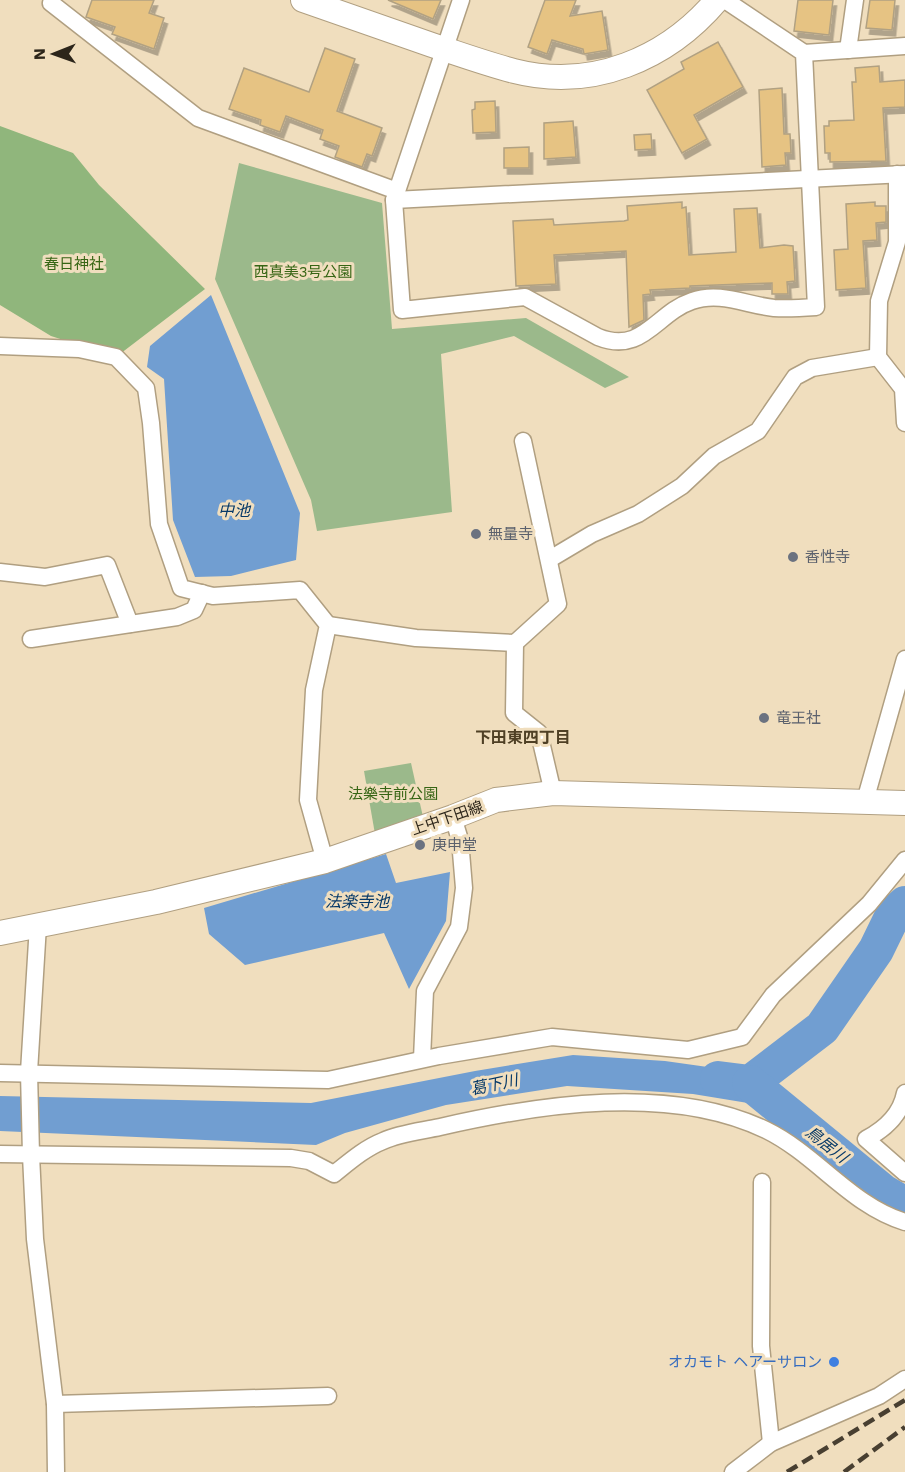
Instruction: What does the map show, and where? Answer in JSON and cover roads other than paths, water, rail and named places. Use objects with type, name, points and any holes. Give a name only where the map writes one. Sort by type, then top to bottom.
[{"type":"main road","points":[[303,0],[444,49],[515,71],[542,76],[589,75],[629,66],[685,34],[717,0]]},
{"type":"main road","name":"上中下田線","points":[[0,933],[156,902],[325,861],[496,800],[553,793],[905,803]]},
{"type":"street","points":[[52,0],[51,3],[198,118],[396,196],[901,174],[897,242],[879,301],[878,357],[903,389],[905,423]]},
{"type":"street","points":[[461,0],[396,196],[402,310],[525,297],[598,337],[609,342],[622,342],[646,333],[678,308],[707,297],[720,297],[775,308],[816,307],[804,53]]},
{"type":"street","points":[[725,0],[804,53],[905,46]]},
{"type":"street","points":[[849,50],[855,0]]},
{"type":"street","points":[[0,346],[79,349],[116,357],[146,388],[159,524],[181,588],[213,596],[300,590],[328,625],[416,638],[515,643],[558,604],[523,441]]},
{"type":"street","points":[[550,559],[592,534],[647,508],[682,486],[714,456],[758,431],[795,377],[812,368],[878,357]]},
{"type":"street","points":[[0,572],[45,577],[107,565],[130,624]]},
{"type":"street","points":[[31,639],[177,617],[194,610],[202,593]]},
{"type":"street","points":[[325,861],[308,800],[314,690],[328,625]]},
{"type":"street","points":[[515,643],[514,713],[538,733],[553,793]]},
{"type":"street","points":[[865,801],[905,658]]},
{"type":"street","points":[[422,1059],[425,991],[459,927],[464,888],[460,840],[453,817]]},
{"type":"street","points":[[0,1073],[328,1080],[422,1059],[552,1037],[688,1050],[742,1037],[773,995],[869,904],[905,860]]},
{"type":"street","points":[[38,926],[29,1072],[31,1155],[35,1239],[55,1404],[56,1472]]},
{"type":"street","points":[[905,1093],[903,1103],[883,1130],[867,1139],[905,1173]]},
{"type":"street","points":[[0,1154],[291,1158],[309,1161],[334,1174],[384,1140],[464,1122],[548,1106],[608,1103],[676,1106],[720,1114],[766,1130],[800,1151],[852,1195],[890,1218],[905,1222]]},
{"type":"street","points":[[762,1182],[762,1346],[771,1443]]},
{"type":"street","points":[[733,1472],[771,1443],[879,1396],[905,1379]]},
{"type":"street","points":[[55,1404],[327,1396]]},
{"type":"water","name":"中池","points":[[211,295],[300,513],[296,560],[231,576],[195,577],[173,520],[164,379],[147,367],[150,346]]},
{"type":"water","name":"法楽寺池","points":[[386,854],[396,883],[450,872],[446,921],[409,989],[384,933],[245,965],[209,934],[204,908]]},
{"type":"water","points":[[573,1055],[665,1061],[736,1071],[759,1064],[774,1088],[754,1104],[693,1094],[567,1086],[446,1105],[345,1133],[316,1145],[0,1131],[0,1096],[311,1103],[475,1071]]},
{"type":"waterway","name":"葛下川","points":[[718,1079],[750,1083],[822,1028],[876,950],[893,915],[905,904]]},
{"type":"waterway","name":"鳥居川","points":[[750,1083],[883,1192],[905,1205]]},
{"type":"railway","points":[[787,1472],[905,1400]]},
{"type":"railway","points":[[844,1472],[905,1427]]},
{"type":"place","name":"無量寺","points":[[476,534]]},
{"type":"place","name":"香性寺","points":[[793,557]]},
{"type":"place","name":"竜王社","points":[[764,718]]},
{"type":"place","name":"庚申堂","points":[[420,845]]},
{"type":"place","name":"オカモト ヘアーサロン","points":[[834,1362]]},
{"type":"district","name":"下田東四丁目","points":[[523,737]]},
{"type":"park label","name":"春日神社","points":[[74,264]]},
{"type":"park label","name":"西真美3号公園","points":[[303,272]]},
{"type":"park label","name":"法樂寺前公園","points":[[393,794]]}]
